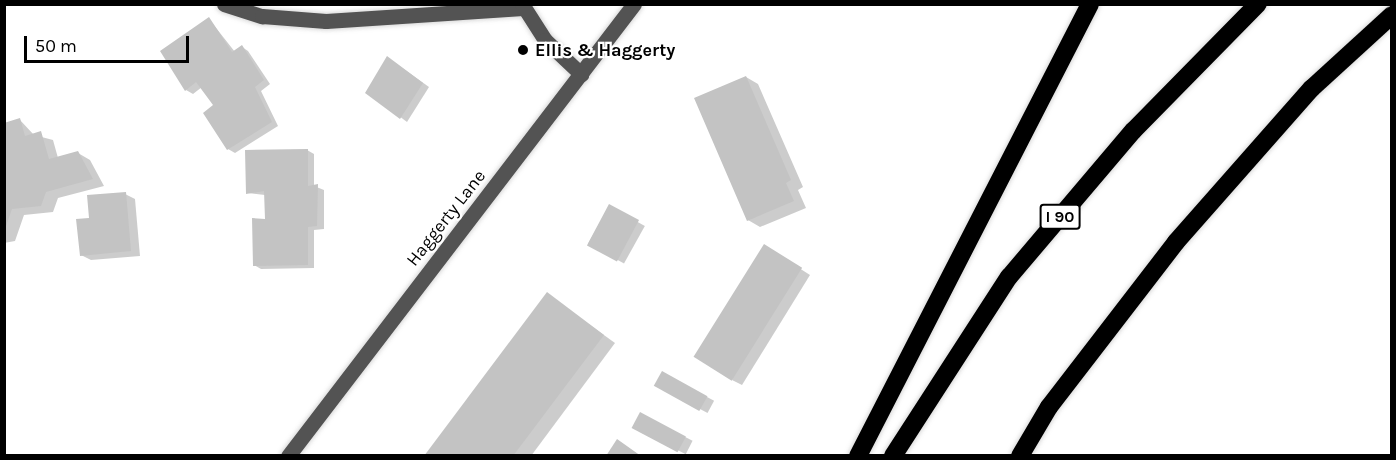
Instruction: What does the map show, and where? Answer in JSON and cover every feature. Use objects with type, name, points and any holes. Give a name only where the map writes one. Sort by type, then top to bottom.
[{"type":"highway","points":[[858,456],[1090,4]]},
{"type":"highway","name":"I 90","points":[[893,456],[1009,277],[1133,131],[1258,4]]},
{"type":"highway","points":[[1020,456],[1049,407],[1176,242],[1312,88],[1392,15]]},
{"type":"street","points":[[224,4],[262,16],[326,21],[523,6],[545,40],[581,74]]},
{"type":"street","name":"Haggerty Lane","points":[[288,456],[634,4]]},
{"type":"building","points":[[209,17],[232,52],[242,45],[264,80],[255,87],[272,122],[227,150],[203,113],[213,105],[196,82],[185,91],[160,51]]},
{"type":"building","points":[[387,56],[423,83],[400,119],[365,93]]},
{"type":"building","points":[[746,76],[791,180],[786,183],[794,201],[747,221],[694,98]]},
{"type":"building","points":[[20,118],[25,136],[41,131],[49,159],[78,151],[93,179],[46,192],[41,206],[12,209],[5,229],[4,123]]},
{"type":"building","points":[[308,149],[308,186],[318,184],[317,226],[308,227],[308,265],[253,266],[252,218],[265,219],[264,191],[246,194],[245,150]]},
{"type":"building","points":[[126,192],[131,251],[80,256],[76,219],[89,218],[87,195]]},
{"type":"building","points":[[609,204],[639,220],[617,261],[587,245]]},
{"type":"building","points":[[764,244],[802,268],[732,381],[694,357]]},
{"type":"building","points":[[547,292],[604,335],[513,456],[424,456]]},
{"type":"building","points":[[662,371],[707,396],[699,411],[654,386]]},
{"type":"building","points":[[640,412],[686,436],[677,452],[632,428]]},
{"type":"building","points":[[617,439],[641,456],[606,456]]},
{"type":"place","name":"Ellis & Haggerty","points":[[523,50]]}]
